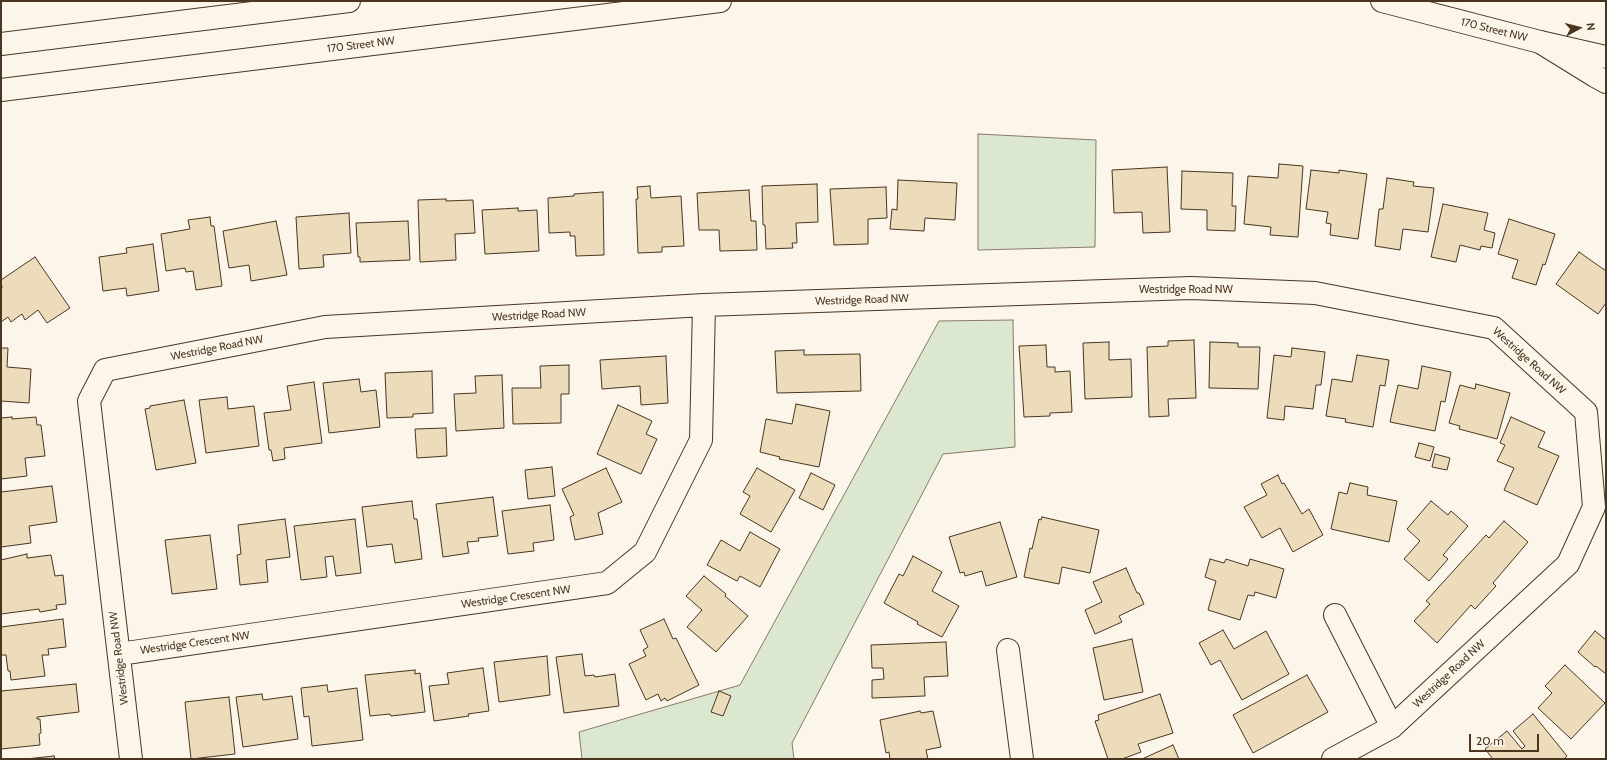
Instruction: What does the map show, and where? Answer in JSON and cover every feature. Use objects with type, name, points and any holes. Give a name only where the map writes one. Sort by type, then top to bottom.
[{"type":"main road","points":[[1,44],[349,1]]},
{"type":"main road","name":"170 Street NW","points":[[1,90],[720,1]]},
{"type":"main road","name":"170 Street NW","points":[[1382,1],[1540,42],[1606,57]]},
{"type":"main road","points":[[1540,42],[1606,82]]},
{"type":"main road","name":"Westridge Road NW","points":[[132,759],[89,401],[105,370],[325,327],[704,305],[1191,288],[1315,293],[1494,328],[1586,412],[1594,507],[1568,564],[1392,727],[1333,759]]},
{"type":"main road","name":"Westridge Crescent NW","points":[[119,654],[607,583],[645,552],[701,440],[704,305]]},
{"type":"main road","points":[[1335,616],[1392,727]]},
{"type":"main road","points":[[1008,650],[1022,759]]},
{"type":"green space","points":[[978,134],[1096,140],[1095,247],[978,250]]},
{"type":"green space","points":[[1013,320],[1015,447],[943,454],[792,743],[794,759],[582,759],[579,732],[740,685],[939,321]]},
{"type":"building","points":[[1279,164],[1303,166],[1298,237],[1270,235],[1271,227],[1244,224],[1248,176],[1278,178]]},
{"type":"building","points":[[1167,167],[1170,232],[1143,233],[1142,212],[1114,213],[1112,170]]},
{"type":"building","points":[[1311,170],[1339,173],[1339,170],[1367,174],[1358,239],[1330,235],[1331,224],[1326,223],[1328,212],[1306,209]]},
{"type":"building","points":[[1182,171],[1233,173],[1232,206],[1236,206],[1235,231],[1207,230],[1207,210],[1181,209]]},
{"type":"building","points":[[1387,178],[1414,182],[1413,186],[1434,188],[1428,232],[1403,229],[1400,250],[1375,246],[1379,209],[1383,209]]},
{"type":"building","points":[[898,180],[957,183],[955,220],[925,218],[924,231],[890,229],[892,209],[897,210]]},
{"type":"building","points":[[817,184],[818,222],[796,223],[797,243],[792,243],[793,248],[766,249],[765,225],[763,225],[762,186]]},
{"type":"building","points":[[650,186],[651,198],[681,196],[684,246],[662,247],[662,252],[638,253],[637,187]]},
{"type":"building","points":[[886,187],[887,218],[868,219],[868,244],[834,245],[830,189]]},
{"type":"building","points":[[749,190],[751,221],[756,221],[757,250],[720,251],[719,230],[699,230],[697,193]]},
{"type":"building","points":[[603,192],[604,255],[576,256],[575,236],[570,236],[570,232],[549,233],[548,198]]},
{"type":"building","points":[[446,199],[446,201],[473,200],[475,233],[455,234],[456,260],[420,262],[418,200]]},
{"type":"building","points":[[1443,204],[1488,213],[1484,230],[1495,233],[1492,248],[1481,246],[1480,250],[1460,245],[1456,262],[1431,257]]},
{"type":"building","points":[[518,208],[518,211],[537,210],[539,251],[485,254],[482,210]]},
{"type":"building","points":[[349,213],[351,253],[323,255],[324,267],[299,269],[296,217]]},
{"type":"building","points":[[210,217],[211,226],[214,226],[222,286],[196,290],[193,271],[186,272],[185,268],[166,271],[161,234],[190,229],[188,220]]},
{"type":"building","points":[[1509,219],[1555,234],[1545,265],[1543,264],[1536,285],[1512,278],[1518,260],[1498,254]]},
{"type":"building","points":[[276,221],[287,275],[251,281],[249,265],[229,268],[223,231]]},
{"type":"building","points":[[408,221],[410,260],[360,262],[360,257],[358,257],[356,223]]},
{"type":"building","points":[[153,244],[159,291],[127,296],[126,288],[103,291],[99,257],[127,253],[126,248]]},
{"type":"building","points":[[1579,252],[1606,271],[1606,303],[1598,314],[1556,284]]},
{"type":"building","points":[[35,257],[70,308],[47,323],[38,310],[25,320],[22,314],[11,322],[8,317],[1,322],[1,280]]},
{"type":"building","points":[[1194,340],[1196,398],[1168,399],[1169,416],[1149,417],[1147,347],[1168,346],[1168,341]]},
{"type":"building","points":[[1109,342],[1109,360],[1131,359],[1132,397],[1085,399],[1083,343]]},
{"type":"building","points":[[1210,342],[1238,343],[1238,347],[1260,347],[1258,389],[1209,388]]},
{"type":"building","points":[[1046,345],[1047,367],[1055,367],[1055,372],[1070,371],[1072,412],[1050,413],[1050,416],[1024,417],[1019,346]]},
{"type":"building","points":[[1,348],[8,348],[7,367],[31,369],[29,403],[1,401]]},
{"type":"building","points":[[1292,348],[1325,352],[1321,385],[1316,385],[1313,409],[1285,406],[1284,420],[1267,418],[1274,355],[1291,357]]},
{"type":"building","points":[[804,350],[804,355],[860,354],[861,391],[777,393],[775,351]]},
{"type":"building","points":[[1357,355],[1389,360],[1385,386],[1380,385],[1373,427],[1345,422],[1346,419],[1326,416],[1332,379],[1352,382]]},
{"type":"building","points":[[666,356],[668,403],[641,405],[640,386],[602,389],[600,360]]},
{"type":"building","points":[[569,365],[569,394],[561,394],[561,423],[513,424],[512,388],[541,388],[540,366]]},
{"type":"building","points":[[1422,366],[1451,372],[1445,402],[1441,401],[1435,431],[1390,422],[1398,385],[1418,389]]},
{"type":"building","points":[[432,371],[433,413],[413,414],[413,417],[387,418],[385,373]]},
{"type":"building","points":[[502,375],[504,428],[456,431],[454,394],[476,393],[475,376]]},
{"type":"building","points":[[359,379],[361,392],[376,390],[380,427],[329,433],[323,383]]},
{"type":"building","points":[[314,382],[322,443],[284,448],[285,459],[273,461],[271,450],[269,450],[264,413],[291,410],[287,386]]},
{"type":"building","points":[[1476,384],[1510,393],[1497,439],[1459,429],[1460,426],[1449,423],[1460,385],[1475,389]]},
{"type":"building","points":[[227,397],[228,409],[254,406],[259,446],[206,453],[199,400]]},
{"type":"building","points":[[184,400],[196,463],[156,470],[145,409],[150,408],[150,406]]},
{"type":"building","points":[[796,404],[830,411],[819,467],[779,459],[780,457],[760,452],[766,419],[792,424]]},
{"type":"building","points":[[618,405],[652,421],[646,434],[657,439],[641,474],[597,454]]},
{"type":"building","points":[[12,417],[12,419],[36,417],[37,425],[41,425],[45,456],[25,458],[27,476],[1,479],[1,418]]},
{"type":"building","points":[[1511,417],[1545,432],[1538,447],[1559,456],[1537,505],[1504,490],[1514,468],[1497,461],[1505,445],[1500,443]]},
{"type":"building","points":[[446,428],[447,456],[417,458],[415,429]]},
{"type":"building","points":[[1419,443],[1434,447],[1430,461],[1415,457]]},
{"type":"building","points":[[1435,454],[1450,458],[1447,470],[1432,467]]},
{"type":"building","points":[[552,467],[555,496],[528,499],[525,470]]},
{"type":"building","points":[[606,468],[622,502],[598,513],[603,534],[575,540],[570,517],[574,515],[562,489]]},
{"type":"building","points":[[757,468],[795,490],[771,532],[740,514],[750,496],[743,492]]},
{"type":"building","points":[[811,473],[835,485],[823,510],[799,498]]},
{"type":"building","points":[[1278,475],[1282,484],[1284,483],[1302,514],[1309,509],[1323,535],[1293,552],[1280,528],[1262,538],[1244,507],[1267,495],[1261,484]]},
{"type":"building","points":[[1350,483],[1368,487],[1367,495],[1397,501],[1389,542],[1331,529],[1339,492],[1347,494]]},
{"type":"building","points":[[52,486],[57,522],[29,526],[31,543],[1,547],[1,492]]},
{"type":"building","points":[[493,497],[498,536],[478,538],[479,541],[467,542],[469,553],[443,557],[436,504]]},
{"type":"building","points":[[412,501],[414,519],[417,519],[422,559],[395,563],[392,544],[367,547],[362,507]]},
{"type":"building","points":[[1431,501],[1448,515],[1451,511],[1468,526],[1443,555],[1448,559],[1429,581],[1404,559],[1420,541],[1407,529]]},
{"type":"building","points":[[550,505],[554,540],[533,543],[534,551],[508,554],[502,511]]},
{"type":"building","points":[[1042,517],[1099,530],[1090,573],[1062,567],[1059,584],[1024,577],[1030,548],[1032,549],[1039,519],[1041,520]]},
{"type":"building","points":[[285,519],[290,557],[266,560],[268,582],[240,585],[237,555],[241,554],[238,525]]},
{"type":"building","points":[[355,519],[361,573],[336,576],[333,556],[325,557],[327,577],[301,580],[294,526]]},
{"type":"building","points":[[1504,521],[1528,542],[1493,583],[1496,586],[1475,609],[1471,605],[1437,643],[1414,621],[1430,604],[1426,601],[1486,535],[1489,538]]},
{"type":"building","points":[[1000,522],[1017,577],[986,586],[982,571],[965,576],[964,572],[960,573],[949,537]]},
{"type":"building","points":[[750,532],[780,549],[760,587],[740,576],[737,581],[707,565],[721,540],[740,551]]},
{"type":"building","points":[[210,535],[217,589],[172,594],[165,540]]},
{"type":"building","points":[[27,554],[27,558],[51,555],[55,576],[63,575],[66,604],[56,605],[57,609],[40,612],[39,609],[1,614],[1,560]]},
{"type":"building","points":[[913,556],[942,572],[932,591],[959,606],[942,637],[917,624],[918,622],[884,603],[899,574],[903,576]]},
{"type":"building","points":[[1210,559],[1224,563],[1226,559],[1248,566],[1250,559],[1284,569],[1276,598],[1255,592],[1254,596],[1248,595],[1240,620],[1208,610],[1216,581],[1205,577]]},
{"type":"building","points":[[1126,568],[1137,593],[1139,593],[1144,604],[1119,616],[1122,622],[1095,634],[1085,610],[1102,602],[1093,582]]},
{"type":"building","points":[[704,576],[726,594],[725,596],[748,616],[716,652],[687,627],[702,610],[686,596]]},
{"type":"building","points":[[63,619],[66,647],[48,649],[49,655],[42,655],[45,676],[11,680],[6,655],[1,655],[1,627]]},
{"type":"building","points":[[664,619],[673,639],[676,638],[699,685],[667,701],[665,698],[661,701],[658,694],[646,700],[629,664],[646,656],[643,650],[648,647],[640,630]]},
{"type":"building","points":[[1223,630],[1234,649],[1266,631],[1289,674],[1242,700],[1220,660],[1211,665],[1199,643]]},
{"type":"building","points":[[1595,631],[1606,640],[1606,674],[1596,666],[1595,667],[1578,652]]},
{"type":"building","points":[[1132,639],[1143,692],[1104,700],[1093,648]]},
{"type":"building","points":[[946,642],[948,676],[924,677],[925,696],[872,698],[872,680],[884,679],[883,668],[872,668],[871,645]]},
{"type":"building","points":[[582,654],[585,676],[594,675],[595,677],[615,674],[619,706],[564,713],[556,657]]},
{"type":"building","points":[[547,656],[550,695],[499,702],[494,662]]},
{"type":"building","points":[[1565,665],[1605,703],[1571,739],[1538,708],[1552,693],[1545,686]]},
{"type":"building","points":[[483,668],[489,711],[468,714],[469,716],[434,721],[429,686],[449,684],[447,673]]},
{"type":"building","points":[[415,670],[415,674],[420,673],[425,712],[391,716],[390,714],[370,716],[365,675]]},
{"type":"building","points":[[1307,675],[1328,712],[1253,753],[1233,715]]},
{"type":"building","points":[[76,684],[79,712],[37,717],[37,719],[40,719],[40,745],[1,749],[1,691]]},
{"type":"building","points":[[327,685],[328,692],[357,688],[363,740],[312,746],[309,716],[304,717],[301,688]]},
{"type":"building","points":[[719,691],[731,696],[723,716],[711,712]]},
{"type":"building","points":[[262,694],[263,700],[292,696],[298,739],[243,747],[236,697]]},
{"type":"building","points":[[1160,694],[1173,733],[1138,744],[1141,752],[1122,759],[1108,759],[1095,721],[1099,720],[1098,715]]},
{"type":"building","points":[[229,697],[235,754],[191,759],[185,702]]},
{"type":"building","points":[[920,711],[921,713],[933,711],[941,747],[926,750],[928,759],[890,759],[889,752],[886,753],[880,720]]},
{"type":"building","points":[[1533,714],[1567,756],[1564,759],[1493,759],[1485,749],[1507,731],[1522,749],[1525,746],[1513,731]]},
{"type":"building","points":[[1173,745],[1179,759],[1142,759]]},
{"type":"building","points":[[54,756],[55,759],[26,759]]}]
